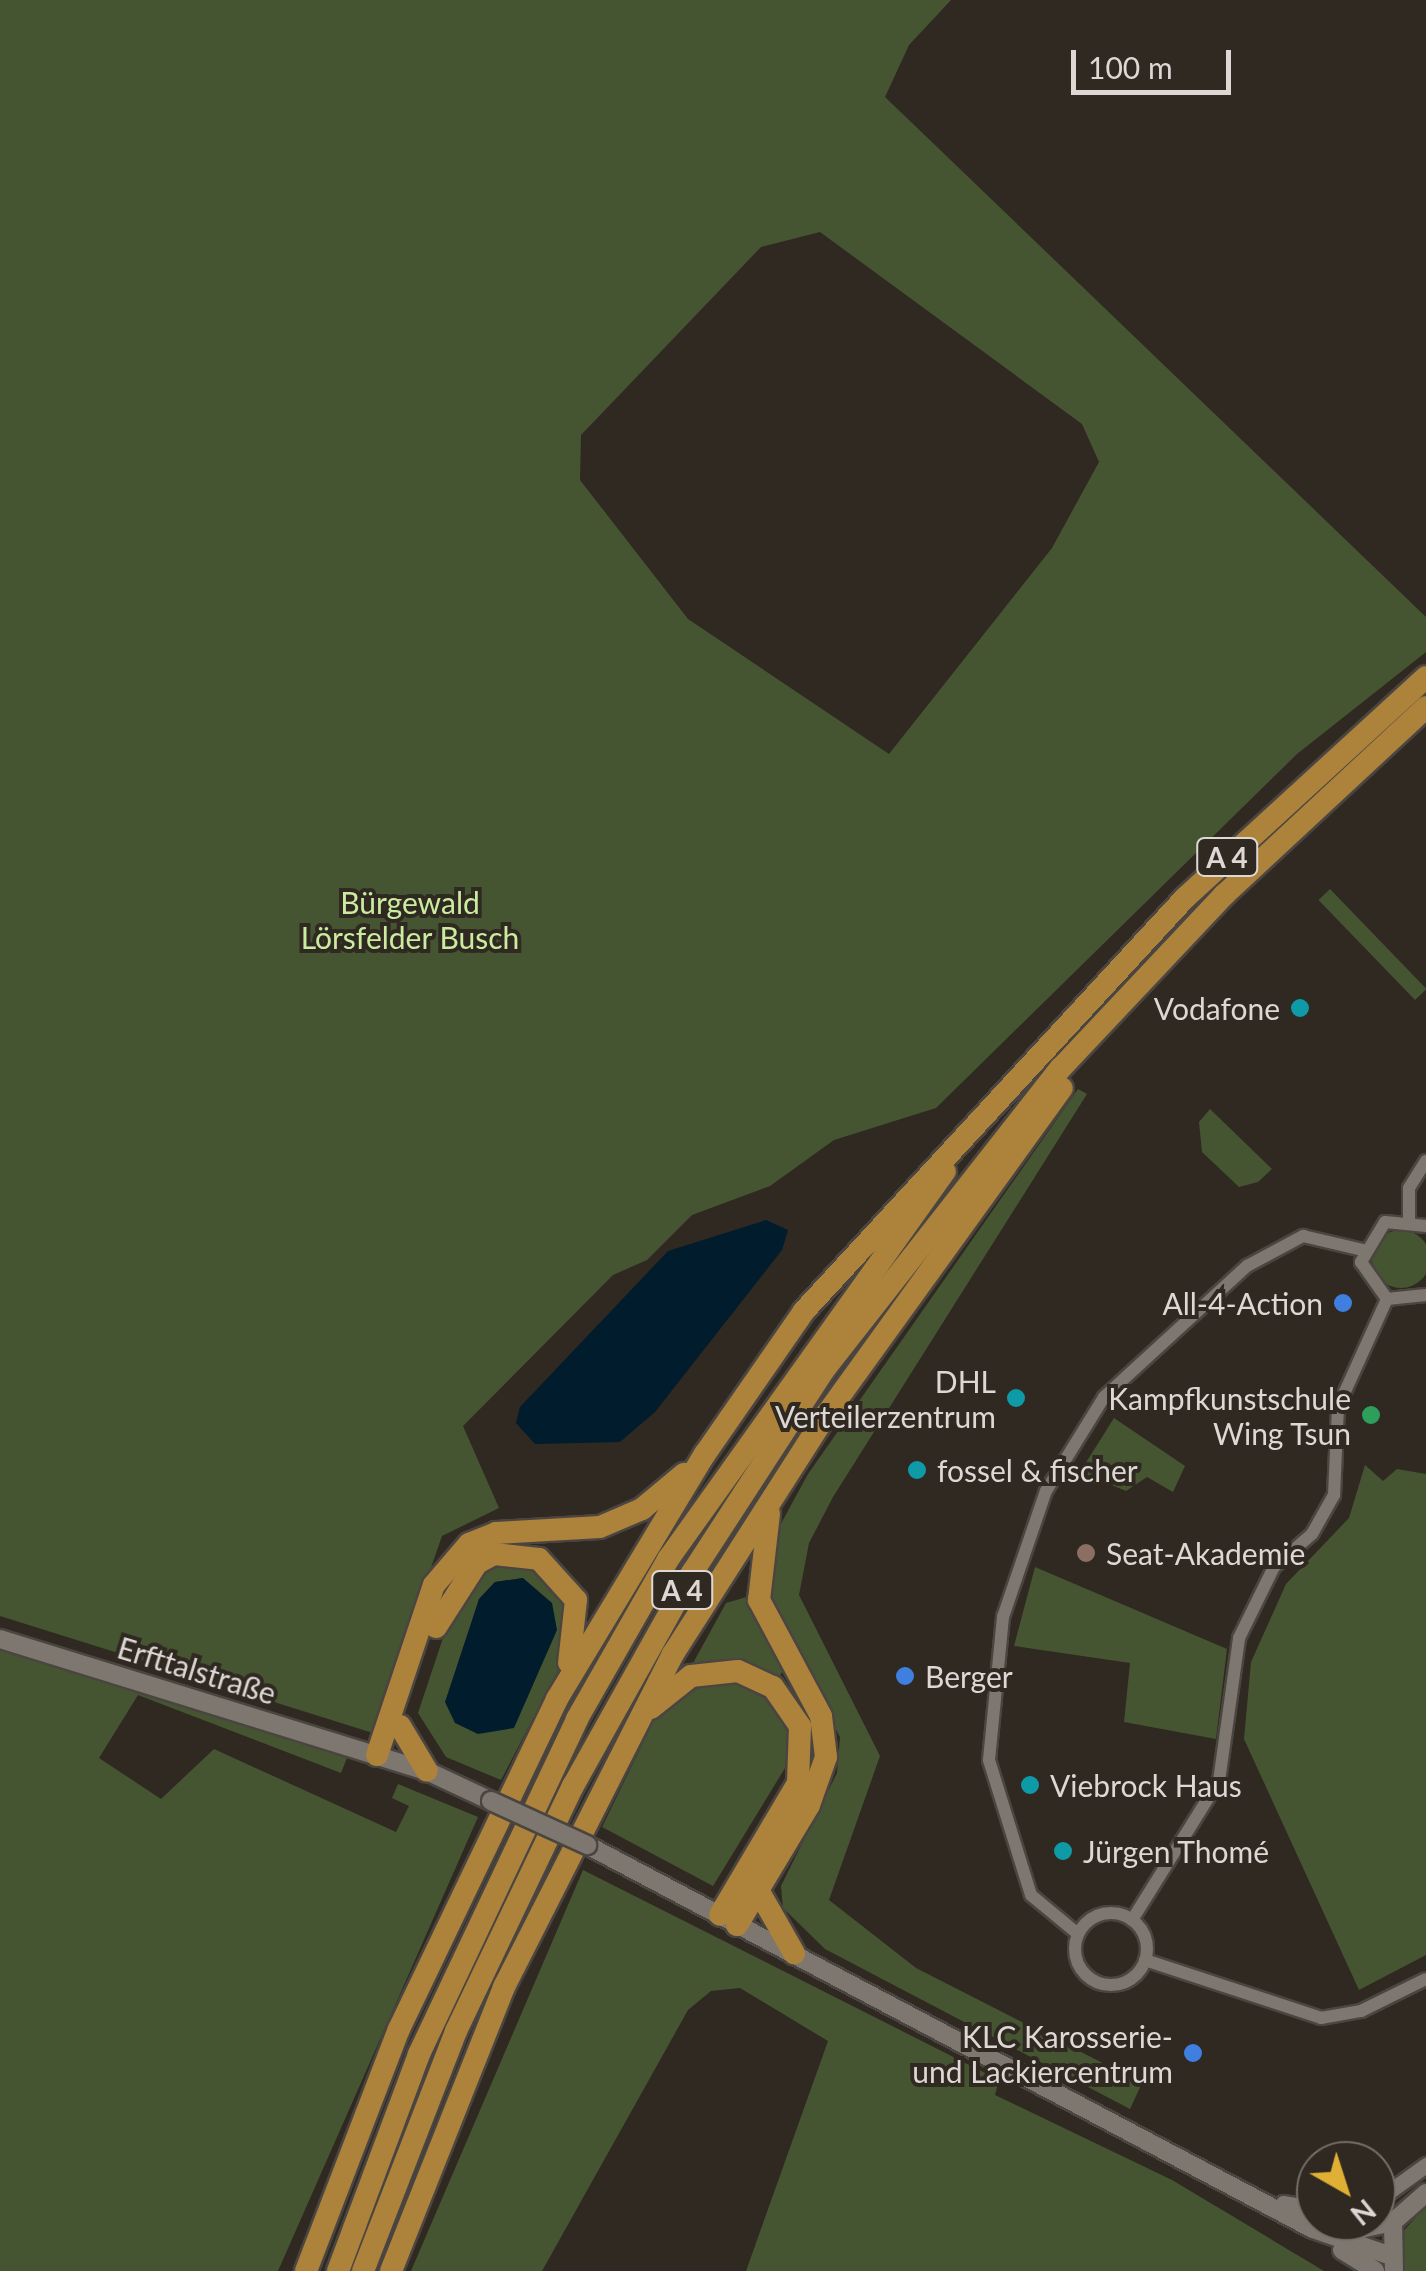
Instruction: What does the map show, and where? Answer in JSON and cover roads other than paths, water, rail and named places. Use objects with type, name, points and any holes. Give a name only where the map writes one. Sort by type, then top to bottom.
[{"type":"highway","name":"A 4","points":[[338,2271],[466,1946],[642,1606],[814,1344],[1042,1052],[1313,772],[1426,677]]},
{"type":"highway","name":"A 4","points":[[362,2271],[514,1904],[692,1573],[823,1371],[949,1203],[1135,989],[1426,707]]},
{"type":"highway","points":[[391,2271],[504,1987],[629,1734],[776,1492],[1135,989]]},
{"type":"highway","points":[[306,2271],[338,2180],[474,1860],[557,1699],[705,1454],[857,1245],[1042,1052]]},
{"type":"highway","points":[[383,1757],[434,1585],[452,1559],[496,1533],[629,1516],[705,1454]]},
{"type":"highway","points":[[728,1920],[758,1890],[809,1805],[826,1757],[822,1716],[759,1600],[758,1552],[776,1492]]},
{"type":"highway","points":[[383,1757],[400,1726],[446,1598],[494,1554],[540,1559],[576,1600],[575,1648],[557,1699]]},
{"type":"highway","points":[[629,1734],[678,1684],[719,1668],[763,1679],[796,1717],[804,1746],[798,1783],[728,1920]]},
{"type":"highway","points":[[400,1726],[426,1771]]},
{"type":"highway","points":[[758,1890],[794,1952]]},
{"type":"highway","points":[[290,2271],[338,2180]]},
{"type":"highway","points":[[318,2271],[338,2180]]},
{"type":"main road","name":"Erfttalstraße","points":[[0,1638],[426,1771],[587,1845],[1296,2213]]},
{"type":"main road","points":[[1396,2219],[1426,2193]]},
{"type":"main road","points":[[1338,2241],[1375,2271]]},
{"type":"main road","points":[[1350,2241],[1391,2263]]},
{"type":"street","points":[[1409,1219],[1409,1188],[1426,1161]]},
{"type":"street","points":[[1387,1299],[1364,1273],[1363,1250],[1375,1229],[1409,1219],[1426,1226]]},
{"type":"street","points":[[1145,1960],[1121,1984],[1098,1982],[1080,1968],[1078,1934],[1031,1895],[989,1760],[1003,1617],[1046,1491],[1104,1396],[1248,1266],[1302,1236],[1363,1250]]},
{"type":"street","points":[[1387,1299],[1426,1295]]},
{"type":"street","points":[[1132,1920],[1219,1781],[1239,1638],[1274,1567],[1312,1534],[1334,1495],[1338,1408],[1387,1299]]},
{"type":"street","points":[[1078,1934],[1102,1915],[1132,1920]]},
{"type":"street","points":[[1132,1920],[1145,1960]]},
{"type":"street","points":[[1145,1960],[1277,2011],[1321,2018],[1361,2011],[1426,1979]]},
{"type":"street","points":[[1396,2187],[1426,2165]]},
{"type":"street","points":[[1274,2202],[1296,2206]]},
{"type":"water","points":[[766,1220],[788,1230],[782,1250],[655,1412],[620,1442],[535,1444],[516,1423],[520,1407],[668,1251]]},
{"type":"water","points":[[523,1578],[552,1603],[557,1630],[514,1728],[478,1734],[455,1723],[445,1702],[479,1599],[495,1582]]},
{"type":"place","name":"Vodafone","points":[[1300,1008]]},
{"type":"place","name":"All-4-Action","points":[[1343,1303]]},
{"type":"place","name":"DHL Verteilerzentrum","points":[[1016,1398]]},
{"type":"place","name":"Kampfkunstschule Wing Tsun","points":[[1371,1415]]},
{"type":"place","name":"fossel & fischer","points":[[917,1470]]},
{"type":"place","name":"Seat-Akademie","points":[[1086,1553]]},
{"type":"place","name":"Berger","points":[[905,1676]]},
{"type":"place","name":"Viebrock Haus","points":[[1030,1785]]},
{"type":"place","name":"Jürgen Thomé","points":[[1063,1851]]},
{"type":"place","name":"KLC Karosserie- und Lackiercentrum","points":[[1193,2053]]},
{"type":"park label","name":"Bürgewald Lörsfelder Busch","points":[[410,919]]}]
